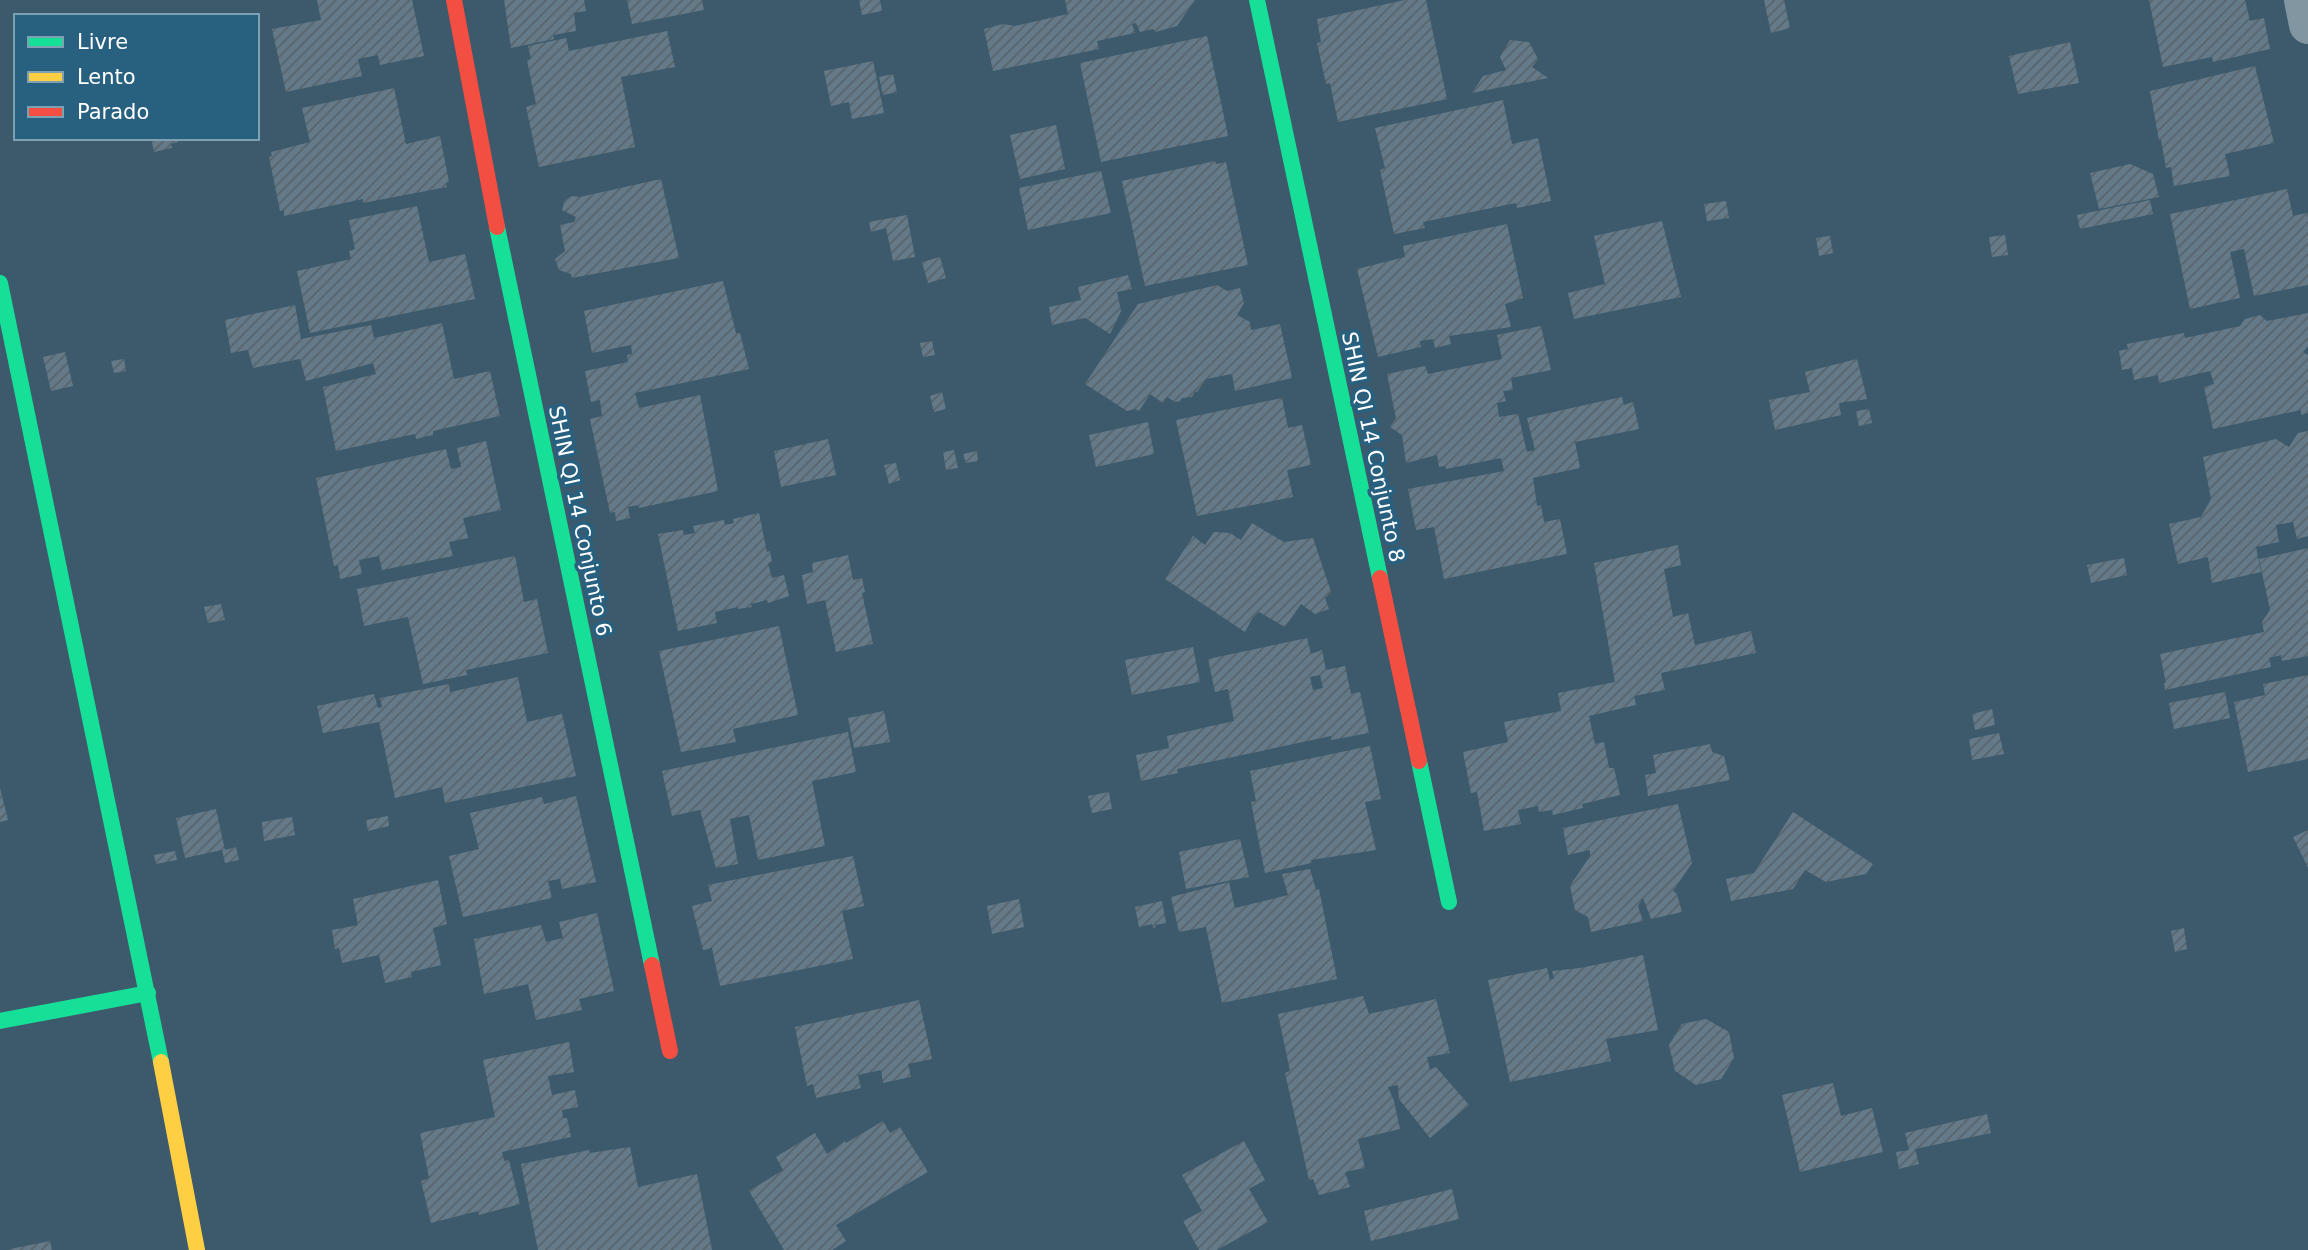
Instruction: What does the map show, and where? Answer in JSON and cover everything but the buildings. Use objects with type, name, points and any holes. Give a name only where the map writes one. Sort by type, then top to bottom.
[{"type":"street","name":"SHIN QI 14 Conjunto 6","points":[[454,0],[485,170],[670,1051]]},
{"type":"street","name":"SHIN QI 14 Conjunto 8","points":[[1257,0],[1449,902]]},
{"type":"street","points":[[2303,0],[2308,25]]},
{"type":"street","points":[[0,283],[148,993],[197,1250]]},
{"type":"street","points":[[0,1021],[148,993]]},
{"type":"traffic: fast","points":[[1257,0],[1380,578]]},
{"type":"traffic: fast","points":[[497,227],[652,965]]},
{"type":"traffic: fast","points":[[0,283],[161,1062]]},
{"type":"traffic: fast","points":[[1419,761],[1449,902]]},
{"type":"traffic: fast","points":[[0,1021],[148,993]]},
{"type":"traffic: slow","points":[[161,1062],[197,1250]]},
{"type":"traffic: jam","points":[[454,0],[497,227]]},
{"type":"traffic: jam","points":[[1380,578],[1419,761]]},
{"type":"traffic: jam","points":[[652,965],[670,1051]]}]
